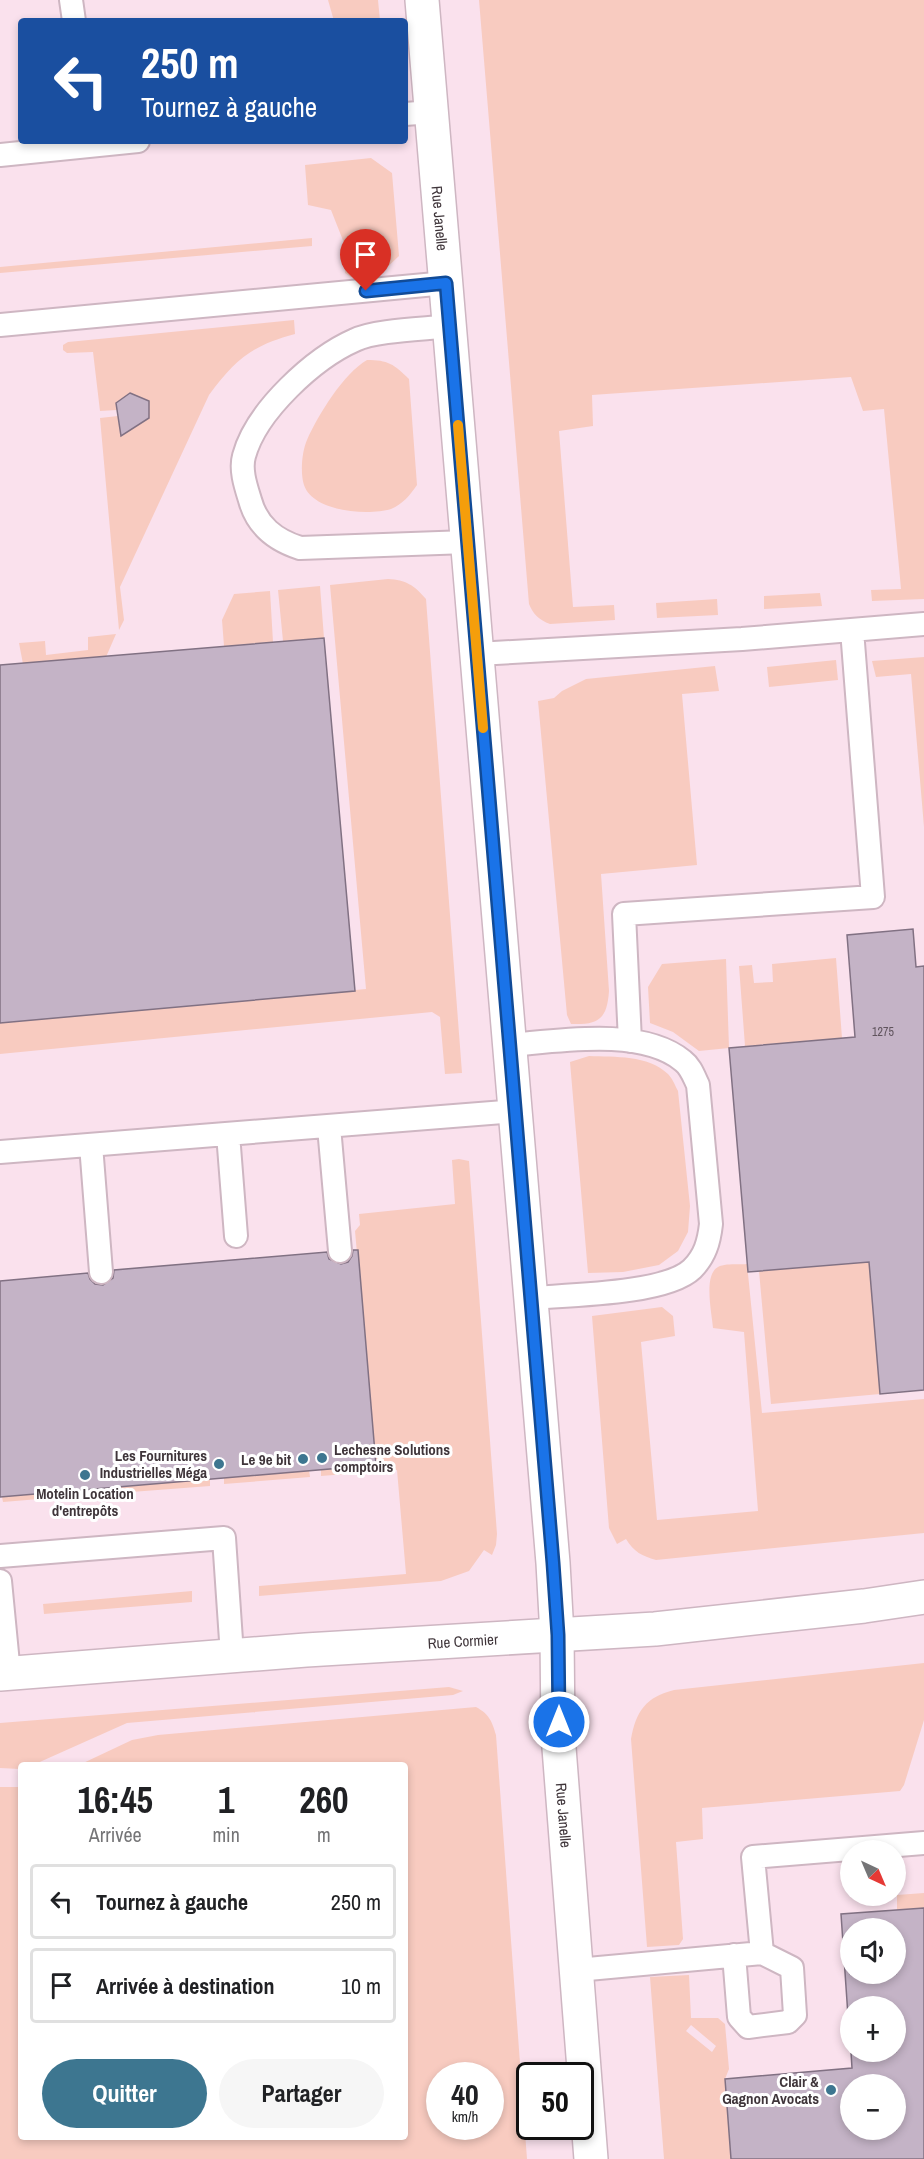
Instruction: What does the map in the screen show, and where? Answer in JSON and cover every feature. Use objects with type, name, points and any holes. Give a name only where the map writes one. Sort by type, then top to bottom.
[{"type":"main road","name":"Rue Janelle","points":[[422,0],[418,113],[446,283],[450,326],[558,1635],[558,1735],[591,2159]]},
{"type":"main road","name":"Rue Cormier","points":[[5,1674],[471,1639],[655,1629],[864,1606],[924,1596]]},
{"type":"lane","points":[[71,0],[74,18]]},
{"type":"lane","points":[[0,155],[87,144]]},
{"type":"lane","points":[[0,325],[446,283]]},
{"type":"lane","points":[[450,326],[357,338],[331,353],[300,378],[270,410],[252,436],[243,458],[244,483],[253,511],[266,529],[282,542],[300,548],[467,542]]},
{"type":"lane","points":[[477,654],[742,639],[924,624]]},
{"type":"lane","points":[[630,1041],[624,914],[873,897],[852,630]]},
{"type":"lane","points":[[510,1045],[603,1038],[646,1044],[684,1062],[693,1073],[698,1085],[711,1224],[708,1246],[693,1268],[686,1274],[662,1285],[531,1298]]},
{"type":"lane","points":[[0,1152],[516,1112]]},
{"type":"lane","points":[[329,1127],[340,1251]]},
{"type":"lane","points":[[228,1134],[236,1236]]},
{"type":"lane","points":[[91,1145],[100,1272]]},
{"type":"lane","points":[[0,1557],[224,1538],[232,1656]]},
{"type":"lane","points":[[0,1581],[5,1674]]},
{"type":"lane","points":[[762,1953],[753,1857],[924,1843]]},
{"type":"lane","points":[[577,1970],[734,1955],[762,1953],[792,1968],[795,2015],[788,2022],[748,2027],[739,2017],[734,1955]]},
{"type":"shaded area","points":[[328,0],[378,0],[380,18],[333,18]]},
{"type":"shaded area","points":[[479,0],[924,0],[924,599],[872,601],[871,590],[901,589],[899,567],[884,409],[863,411],[851,377],[592,395],[593,426],[559,431],[573,607],[614,605],[615,620],[550,624],[535,614],[529,604]]},
{"type":"shaded area","points":[[371,158],[392,173],[399,256],[380,274],[351,277],[345,273],[344,243],[331,210],[308,205],[305,165]]},
{"type":"shaded area","points":[[312,238],[312,246],[0,273],[0,267]]},
{"type":"shaded area","points":[[294,320],[295,334],[267,344],[246,355],[236,363],[209,395],[120,587],[124,620],[119,630],[100,418],[118,416],[119,422],[132,429],[149,418],[149,401],[130,393],[116,403],[117,410],[100,411],[93,352],[67,353],[63,350],[63,345],[68,342]]},
{"type":"shaded area","points":[[367,360],[390,364],[409,379],[417,485],[406,499],[391,509],[356,512],[329,506],[309,494],[304,485],[302,462],[307,440],[325,407],[349,374]]},
{"type":"shaded area","points":[[388,579],[409,584],[426,599],[462,1073],[445,1074],[440,1017],[432,1012],[0,1054],[0,1023],[366,989],[330,585]]},
{"type":"shaded area","points":[[320,586],[324,638],[283,641],[278,590]]},
{"type":"shaded area","points":[[270,591],[273,642],[224,646],[222,620],[234,594]]},
{"type":"shaded area","points":[[820,593],[822,606],[764,609],[764,596]]},
{"type":"shaded area","points":[[717,599],[718,615],[657,618],[656,603]]},
{"type":"shaded area","points":[[116,634],[106,657],[23,664],[19,643],[45,641],[46,655],[88,650],[88,637]]},
{"type":"shaded area","points":[[924,657],[924,827],[911,674],[876,677],[872,661]]},
{"type":"shaded area","points":[[836,660],[838,680],[769,687],[767,667]]},
{"type":"shaded area","points":[[715,666],[719,691],[682,694],[697,865],[601,874],[608,1000],[600,1018],[588,1023],[571,1024],[567,1015],[538,701],[554,698],[562,691],[586,679]]},
{"type":"shaded area","points":[[836,958],[842,1038],[745,1046],[739,966],[752,965],[754,983],[773,982],[772,964]]},
{"type":"shaded area","points":[[726,959],[729,1048],[699,1051],[673,1032],[650,1023],[648,987],[662,964]]},
{"type":"shaded area","points":[[589,1056],[631,1058],[651,1063],[668,1074],[678,1091],[690,1206],[688,1232],[678,1251],[659,1265],[623,1272],[588,1273],[570,1062]]},
{"type":"shaded area","points":[[452,1160],[469,1161],[497,1534],[492,1555],[484,1550],[469,1571],[441,1581],[259,1596],[259,1586],[406,1574],[397,1470],[321,1476],[321,1469],[376,1465],[355,1231],[360,1225],[359,1214],[455,1204]]},
{"type":"shaded area","points":[[869,1262],[880,1394],[771,1404],[759,1271]]},
{"type":"shaded area","points":[[747,1264],[762,1413],[924,1399],[924,1533],[656,1560],[639,1553],[626,1539],[617,1544],[609,1528],[592,1316],[662,1307],[673,1316],[675,1336],[641,1342],[657,1520],[758,1511],[744,1332],[713,1328],[709,1295],[713,1271],[721,1266]]},
{"type":"shaded area","points":[[309,1470],[310,1477],[224,1484],[224,1478]]},
{"type":"shaded area","points":[[210,1479],[210,1486],[105,1494],[105,1488]]},
{"type":"shaded area","points":[[87,1490],[87,1495],[3,1502],[2,1497]]},
{"type":"shaded area","points":[[192,1591],[192,1602],[44,1614],[43,1604]]},
{"type":"shaded area","points":[[924,1663],[924,1720],[904,1785],[900,1791],[702,1808],[703,1839],[676,1842],[683,1939],[679,1945],[647,1947],[631,1739],[639,1713],[649,1701],[674,1690]]},
{"type":"shaded area","points":[[449,1687],[463,1691],[453,1695],[127,1723],[40,1762],[18,1762],[18,1769],[0,1768],[0,1723]]},
{"type":"shaded area","points":[[476,1707],[487,1715],[496,1735],[520,2062],[516,2062],[516,2140],[526,2140],[527,2159],[0,2159],[0,1787],[18,1787],[18,2140],[408,2140],[408,1762],[85,1762],[132,1740],[158,1735]]},
{"type":"shaded area","points":[[924,1893],[924,1908],[897,1910],[897,1906],[906,1906],[906,1894]]},
{"type":"shaded area","points":[[689,1975],[691,2018],[718,2018],[725,2024],[729,2069],[725,2079],[731,2159],[664,2159],[650,1977]],"holes":[[[691,2025],[716,2046],[712,2052],[686,2031]]]},
{"type":"building","points":[[130,393],[149,401],[149,418],[121,436],[116,403]]},
{"type":"building","points":[[324,638],[355,991],[0,1023],[0,665]]},
{"type":"building","points":[[913,929],[916,967],[924,966],[924,1390],[880,1394],[869,1262],[748,1272],[729,1048],[855,1037],[847,935]]},
{"type":"building","points":[[353,1250],[358,1250],[376,1465],[0,1497],[0,1281],[88,1273],[95,1284],[103,1285],[113,1278],[114,1270],[327,1252],[329,1259],[341,1264],[348,1262]]},
{"type":"building","points":[[924,1908],[924,2159],[731,2159],[725,2079],[852,2068],[852,2062],[906,2062],[906,1996],[847,1996],[846,1984],[906,1984],[906,1918],[841,1918],[841,1914]]},
{"type":"slow traffic","points":[[458,425],[483,728]]},
{"type":"place","name":"Lechesne Solutions comptoirs","points":[[322,1458]]},
{"type":"place","name":"Le 9e bit","points":[[303,1459]]},
{"type":"place","name":"Les Fournitures Industrielles Méga","points":[[219,1464]]},
{"type":"place","name":"Motelin Location d'entrepôts","points":[[85,1475]]},
{"type":"place","name":"Clair & Gagnon Avocats","points":[[831,2090]]},
{"type":"route","points":[[366,291],[446,283],[553,1563],[558,1635],[559,1722]]}]
